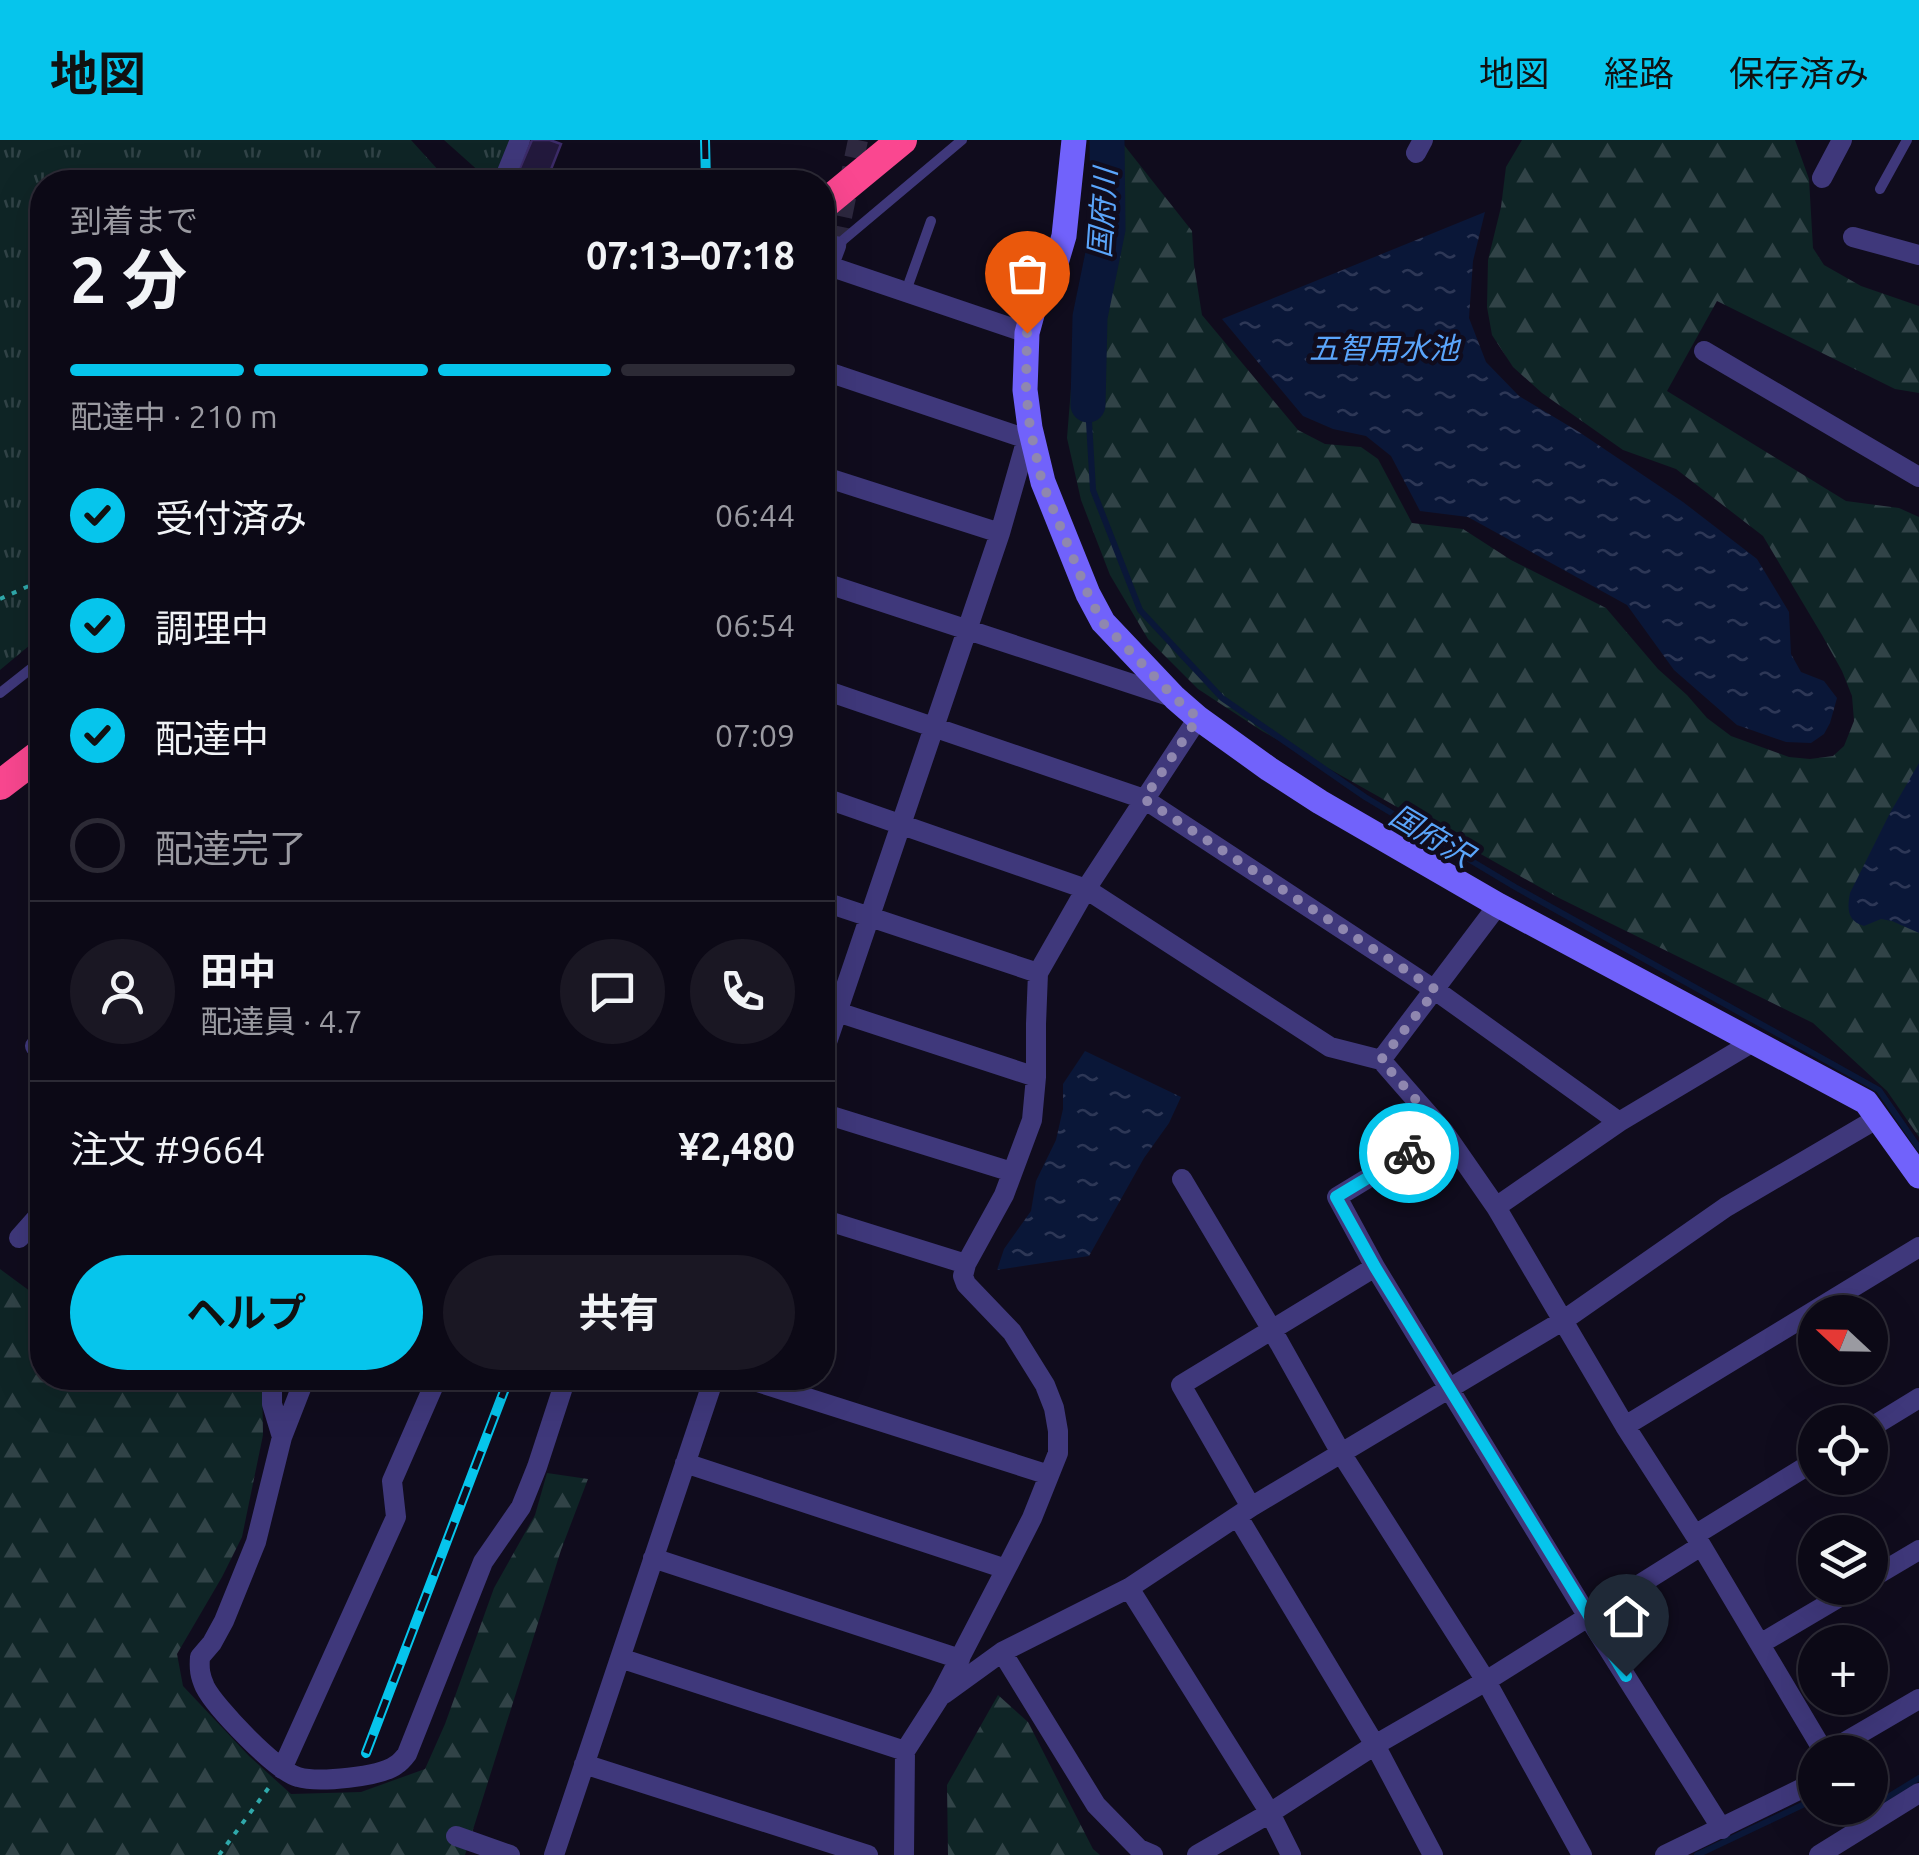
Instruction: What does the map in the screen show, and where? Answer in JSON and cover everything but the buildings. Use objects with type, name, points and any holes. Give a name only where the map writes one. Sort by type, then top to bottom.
[{"type":"highway","points":[[835,195],[902,140]]},
{"type":"highway","points":[[0,785],[30,762]]},
{"type":"street","points":[[508,170],[520,140]]},
{"type":"street","points":[[1074,140],[1064,236],[1027,333],[1028,434],[1042,482],[1102,622],[1198,718],[1320,802],[1498,906],[1866,1102],[1919,1176]]},
{"type":"street","points":[[1822,178],[1842,140]]},
{"type":"street","points":[[1853,237],[1919,255]]},
{"type":"street","points":[[835,267],[1027,333]]},
{"type":"street","points":[[1704,351],[1919,477]]},
{"type":"street","points":[[835,374],[1028,434]]},
{"type":"street","points":[[835,997],[870,916],[1000,534],[1028,434]]},
{"type":"street","points":[[835,480],[1000,534]]},
{"type":"street","points":[[835,586],[1175,698]]},
{"type":"street","points":[[835,694],[1144,799],[1436,990],[1618,1122]]},
{"type":"street","points":[[904,1855],[905,1751],[960,1659],[1032,1518],[1058,1452],[1054,1408],[1044,1385],[1012,1332],[966,1284],[964,1276],[966,1264],[1004,1194],[1032,1120],[1038,973],[1086,889],[1198,718]]},
{"type":"street","points":[[835,801],[1086,889],[1330,1047],[1381,1060],[1444,1132],[1496,1207],[1625,1426],[1816,1735]]},
{"type":"street","points":[[835,904],[1038,973]]},
{"type":"street","points":[[1381,1060],[1498,906]]},
{"type":"street","points":[[835,1011],[1036,1077]]},
{"type":"street","points":[[1496,1207],[1618,1122],[1753,1042]]},
{"type":"street","points":[[835,1117],[1012,1172]]},
{"type":"street","points":[[939,1698],[1002,1652],[1129,1588],[1245,1512],[1564,1320],[1726,1207],[1878,1118]]},
{"type":"street","points":[[1444,1132],[1336,1197],[1375,1267],[1722,1829]]},
{"type":"street","points":[[1182,1179],[1341,1453],[1486,1681],[1582,1855]]},
{"type":"street","points":[[835,1223],[966,1264]]},
{"type":"street","points":[[19,1238],[30,1226]]},
{"type":"street","points":[[1625,1426],[1919,1248]]},
{"type":"street","points":[[1375,1267],[1181,1385],[1245,1512],[1433,1855]]},
{"type":"street","points":[[272,1390],[282,1436]]},
{"type":"street","points":[[301,1390],[282,1436],[256,1542],[224,1620],[200,1657],[199,1673],[221,1710],[282,1769],[297,1777],[316,1779],[379,1772],[395,1766],[407,1754],[483,1562],[521,1507],[562,1390]]},
{"type":"street","points":[[282,1769],[396,1516],[392,1481],[432,1390]]},
{"type":"street","points":[[554,1855],[710,1390]]},
{"type":"street","points":[[781,1390],[1050,1476]]},
{"type":"street","points":[[1888,1417],[1919,1398]]},
{"type":"street","points":[[686,1463],[1006,1569]]},
{"type":"street","points":[[1198,1855],[1486,1681],[1798,1472]]},
{"type":"street","points":[[1888,1568],[1919,1550]]},
{"type":"street","points":[[654,1558],[960,1659]]},
{"type":"street","points":[[1129,1588],[1270,1813],[1291,1855]]},
{"type":"street","points":[[1760,1644],[1826,1605]]},
{"type":"street","points":[[1002,1652],[1096,1805],[1140,1849],[1153,1855]]},
{"type":"street","points":[[620,1658],[905,1751]]},
{"type":"street","points":[[1856,1735],[1919,1699]]},
{"type":"street","points":[[584,1764],[868,1855]]},
{"type":"street","points":[[1665,1855],[1798,1791]]},
{"type":"street","points":[[1888,1805],[1919,1793]]},
{"type":"street","points":[[1818,1855],[1851,1825]]},
{"type":"street","points":[[456,1836],[510,1855]]},
{"type":"lane","points":[[835,259],[962,140]]},
{"type":"lane","points":[[1880,189],[1907,140]]},
{"type":"lane","points":[[906,292],[931,220]]},
{"type":"lane","points":[[0,693],[30,669]]},
{"type":"path","points":[[0,599],[30,585]]},
{"type":"path","points":[[219,1855],[282,1769]]},
{"type":"green space","points":[[0,140],[411,140],[438,170],[30,170],[30,645],[0,670]]},
{"type":"green space","points":[[444,140],[512,140],[501,170],[478,170]]},
{"type":"green space","points":[[1522,140],[1795,140],[1809,179],[1813,248],[1824,265],[1861,286],[1919,306],[1919,393],[1895,389],[1717,301],[1667,391],[1846,501],[1899,508],[1919,517],[1919,1137],[1887,1091],[1813,1023],[1559,898],[1262,731],[1198,689],[1148,639],[1110,575],[1081,500],[1067,438],[1072,376],[1090,290],[1093,237],[1104,169],[1124,145],[1192,231],[1202,315],[1298,430],[1325,444],[1361,447],[1378,459],[1412,523],[1463,529],[1511,560],[1606,608],[1658,669],[1731,736],[1789,757],[1810,759],[1833,756],[1844,746],[1854,721],[1852,696],[1822,635],[1763,536],[1676,469],[1623,450],[1542,393],[1513,367],[1492,335],[1487,307],[1488,260],[1506,167]]},
{"type":"green space","points":[[0,1269],[30,1291],[30,1390],[262,1390],[263,1435],[242,1537],[177,1654],[183,1686],[291,1794],[361,1792],[425,1769],[494,1588],[535,1515],[547,1473],[588,1479],[561,1550],[465,1855],[0,1855]]},
{"type":"green space","points":[[998,1695],[1028,1722],[1093,1849],[1100,1855],[948,1855],[947,1785]]},
{"type":"water","name":"五智用水池","points":[[1485,212],[1473,261],[1469,318],[1486,362],[1519,396],[1683,502],[1757,559],[1789,612],[1791,654],[1801,672],[1824,681],[1837,698],[1824,734],[1811,743],[1786,742],[1737,725],[1674,670],[1627,605],[1468,517],[1420,511],[1391,456],[1366,436],[1333,429],[1303,416],[1222,319]]},
{"type":"water","points":[[1919,763],[1919,933],[1881,919],[1864,926],[1850,914],[1850,893]]},
{"type":"water","points":[[1085,1051],[1181,1097],[1089,1256],[997,1270],[1004,1249],[1031,1211],[1036,1181],[1056,1140],[1063,1109],[1063,1084]]},
{"type":"waterway","name":"国府川","points":[[1088,405],[1090,317],[1108,229],[1107,140]]},
{"type":"waterway","name":"国府沢","points":[[1088,405],[1093,490],[1140,610],[1222,698],[1365,797],[1515,887],[1879,1090],[1919,1148]]},
{"type":"waterway","name":"国府沢","points":[[1888,1797],[1919,1778]]},
{"type":"waterway","name":"国府沢","points":[[1697,1855],[1798,1807]]},
{"type":"tunnel","points":[[836,246],[858,140]]},
{"type":"railway","points":[[705,140],[706,170]]},
{"type":"railway","points":[[366,1753],[504,1390]]},
{"type":"way so far","points":[[1027,333],[1026,390],[1042,482],[1088,594],[1102,622],[1198,718],[1144,799],[1436,990],[1381,1060],[1444,1132],[1409,1153]]},
{"type":"route","points":[[1409,1153],[1336,1197],[1626,1676]]}]
